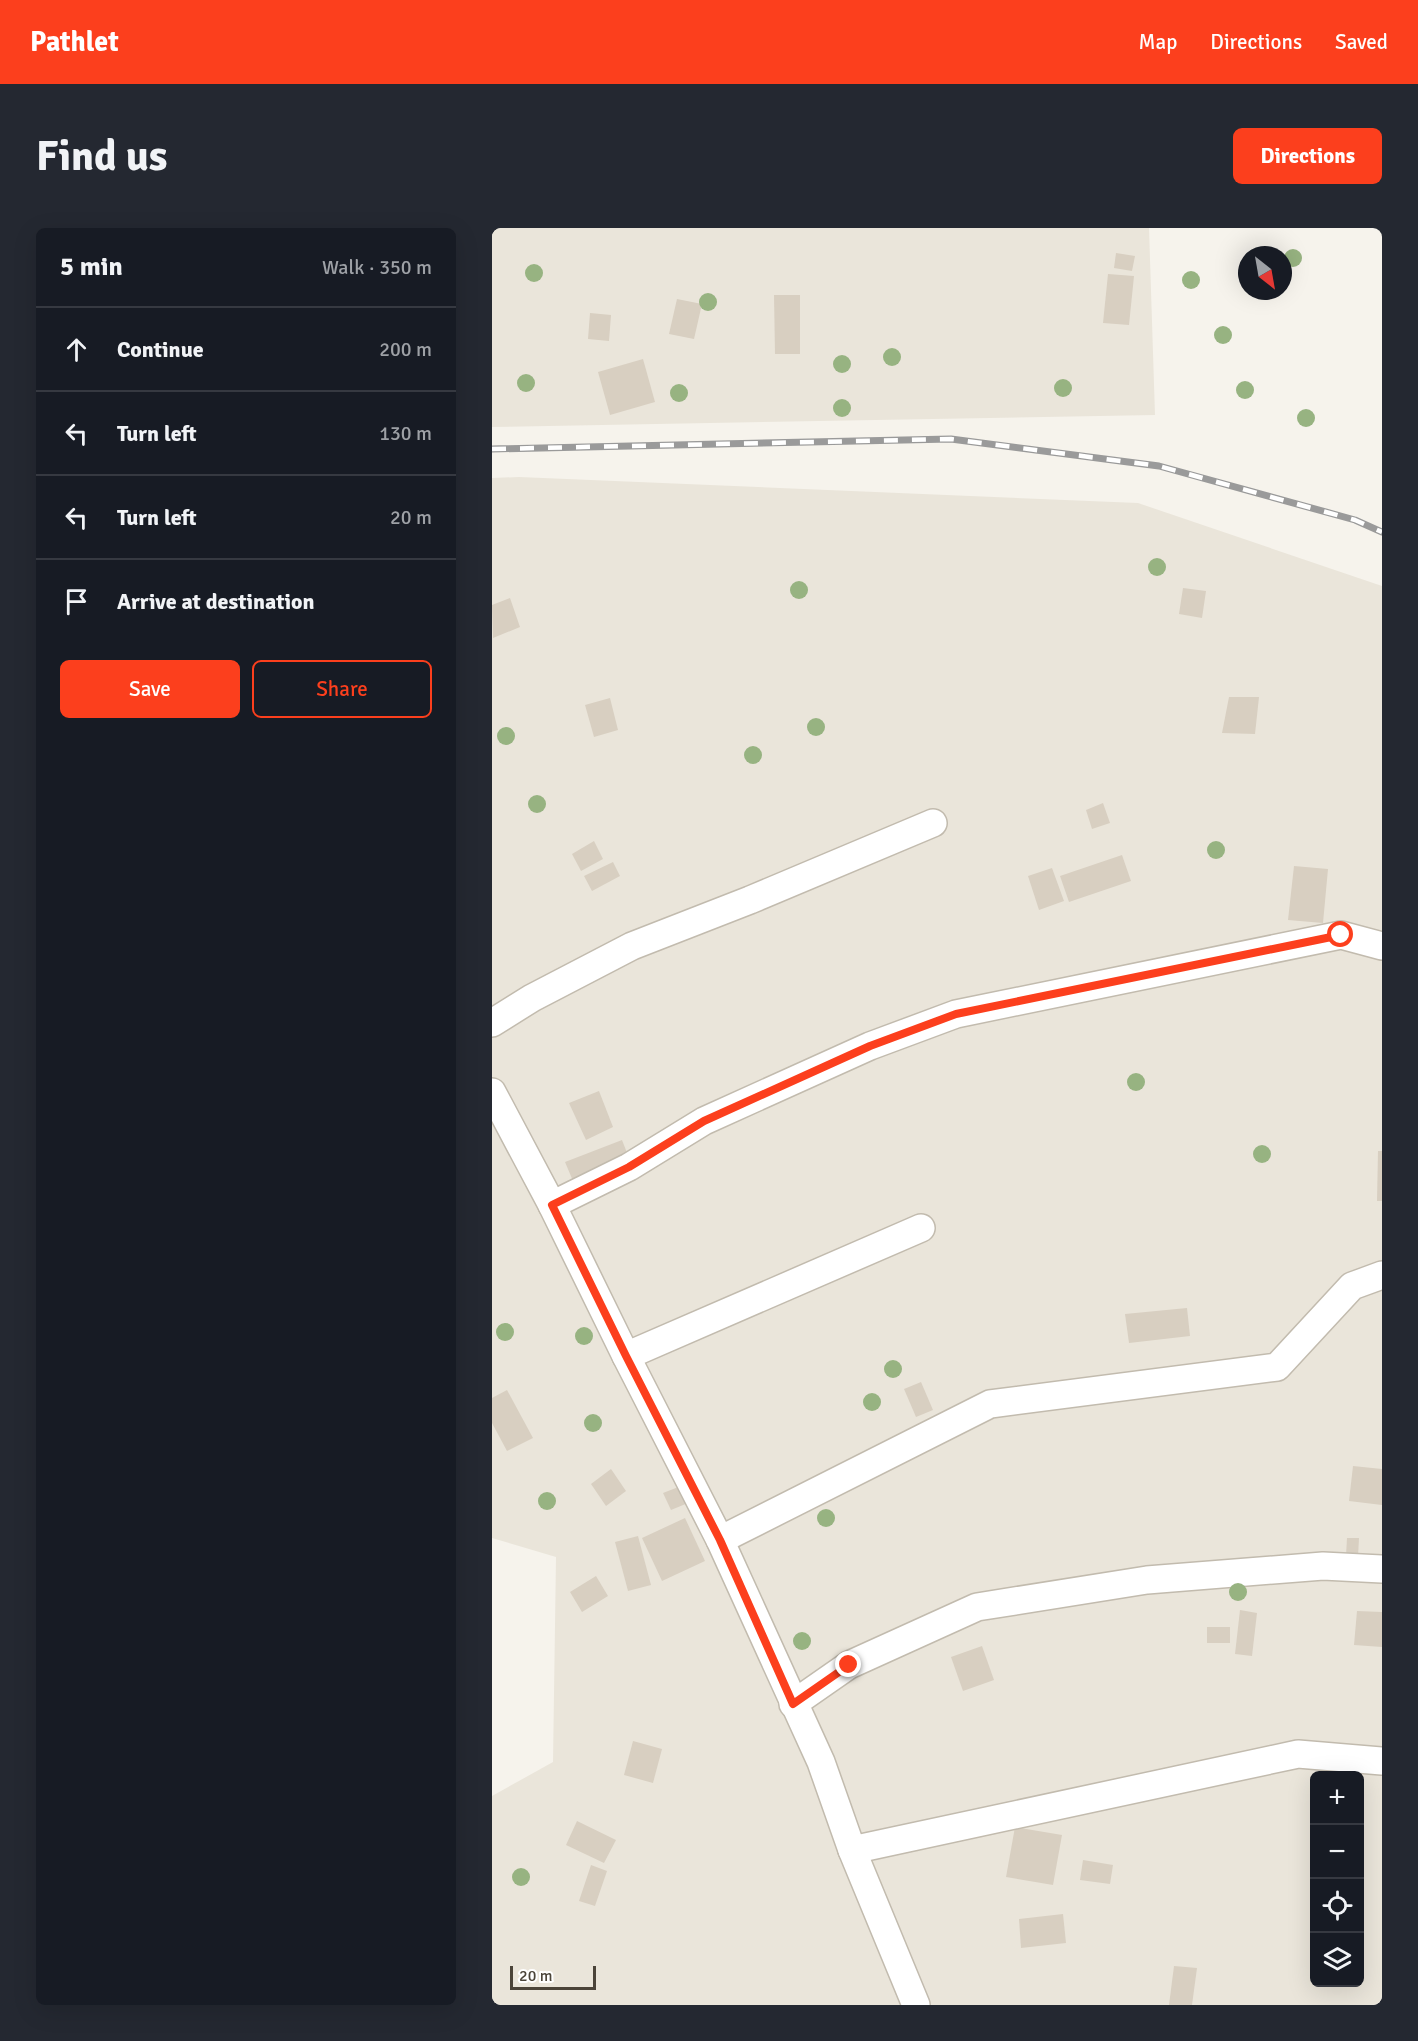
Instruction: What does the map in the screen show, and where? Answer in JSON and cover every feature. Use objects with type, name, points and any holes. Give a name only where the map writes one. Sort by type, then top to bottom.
[{"type":"street","points":[[492,1023],[532,998],[632,946],[750,900],[933,823]]},
{"type":"street","points":[[552,1205],[629,1167],[704,1121],[870,1046],[956,1014],[1341,935],[1382,946]]},
{"type":"street","points":[[492,1092],[552,1205],[720,1540],[821,1762],[852,1850],[916,2005]]},
{"type":"street","points":[[626,1356],[921,1228]]},
{"type":"street","points":[[720,1540],[990,1404],[1277,1367],[1352,1286],[1382,1275]]},
{"type":"street","points":[[793,1704],[849,1665],[977,1607],[1148,1580],[1323,1566],[1382,1569]]},
{"type":"street","points":[[852,1850],[1298,1754],[1382,1761]]},
{"type":"shaded area","points":[[492,228],[1149,228],[1155,415],[492,427]]},
{"type":"shaded area","points":[[519,477],[1138,503],[1382,586],[1382,2005],[492,2005],[492,1796],[553,1762],[556,1557],[492,1538],[492,478]]},
{"type":"building","points":[[1116,253],[1135,256],[1132,271],[1114,268]]},
{"type":"building","points":[[1108,274],[1134,276],[1129,325],[1103,323]]},
{"type":"building","points":[[774,295],[800,295],[800,354],[775,354]]},
{"type":"building","points":[[677,299],[702,304],[694,339],[669,334]]},
{"type":"building","points":[[590,313],[611,315],[609,341],[588,339]]},
{"type":"building","points":[[643,359],[655,402],[610,415],[598,372]]},
{"type":"building","points":[[1183,588],[1206,591],[1202,618],[1179,614]]},
{"type":"building","points":[[510,598],[520,627],[493,638],[492,605]]},
{"type":"building","points":[[1229,697],[1259,697],[1255,734],[1222,733]]},
{"type":"building","points":[[610,698],[618,730],[594,737],[585,705]]},
{"type":"building","points":[[1103,803],[1110,823],[1092,829],[1086,810]]},
{"type":"building","points":[[594,841],[603,859],[581,871],[572,854]]},
{"type":"building","points":[[1122,855],[1131,881],[1069,902],[1060,876]]},
{"type":"building","points":[[613,862],[620,876],[592,891],[584,876]]},
{"type":"building","points":[[1294,866],[1328,869],[1323,923],[1288,920]]},
{"type":"building","points":[[1052,868],[1064,901],[1039,910],[1028,876]]},
{"type":"building","points":[[599,1091],[613,1127],[586,1140],[569,1103]]},
{"type":"building","points":[[622,1140],[629,1158],[573,1181],[565,1162]]},
{"type":"building","points":[[1378,1151],[1382,1151],[1382,1201],[1377,1201]]},
{"type":"building","points":[[1187,1308],[1190,1336],[1129,1343],[1125,1314]]},
{"type":"building","points":[[921,1382],[933,1410],[916,1417],[904,1389]]},
{"type":"building","points":[[507,1390],[533,1438],[507,1451],[492,1423],[492,1398]]},
{"type":"building","points":[[1353,1466],[1382,1469],[1382,1505],[1349,1501]]},
{"type":"building","points":[[611,1469],[626,1491],[606,1506],[591,1484]]},
{"type":"building","points":[[681,1486],[688,1503],[671,1510],[663,1493]]},
{"type":"building","points":[[685,1518],[705,1561],[662,1581],[642,1538]]},
{"type":"building","points":[[638,1536],[651,1585],[628,1591],[615,1542]]},
{"type":"building","points":[[1347,1538],[1359,1538],[1358,1557],[1346,1556]]},
{"type":"building","points":[[596,1576],[608,1596],[582,1612],[570,1592]]},
{"type":"building","points":[[1240,1610],[1257,1613],[1252,1656],[1235,1654]]},
{"type":"building","points":[[1357,1611],[1382,1612],[1382,1647],[1354,1645]]},
{"type":"building","points":[[1207,1627],[1230,1627],[1230,1643],[1207,1643]]},
{"type":"building","points":[[982,1646],[994,1680],[963,1691],[951,1657]]},
{"type":"building","points":[[633,1741],[662,1749],[653,1783],[624,1775]]},
{"type":"building","points":[[577,1821],[616,1840],[604,1863],[566,1845]]},
{"type":"building","points":[[1015,1827],[1062,1835],[1053,1885],[1006,1877]]},
{"type":"building","points":[[1083,1860],[1113,1865],[1110,1884],[1080,1880]]},
{"type":"building","points":[[591,1865],[607,1871],[595,1906],[579,1901]]},
{"type":"building","points":[[1063,1914],[1066,1943],[1021,1948],[1019,1919]]},
{"type":"building","points":[[1174,1966],[1197,1968],[1192,2005],[1169,2005]]},
{"type":"railway","points":[[492,449],[951,439],[1159,466],[1355,520],[1382,532]]},
{"type":"route","points":[[849,1665],[793,1704],[720,1540],[552,1205],[629,1167],[704,1121],[870,1046],[956,1014],[1341,935]]}]
